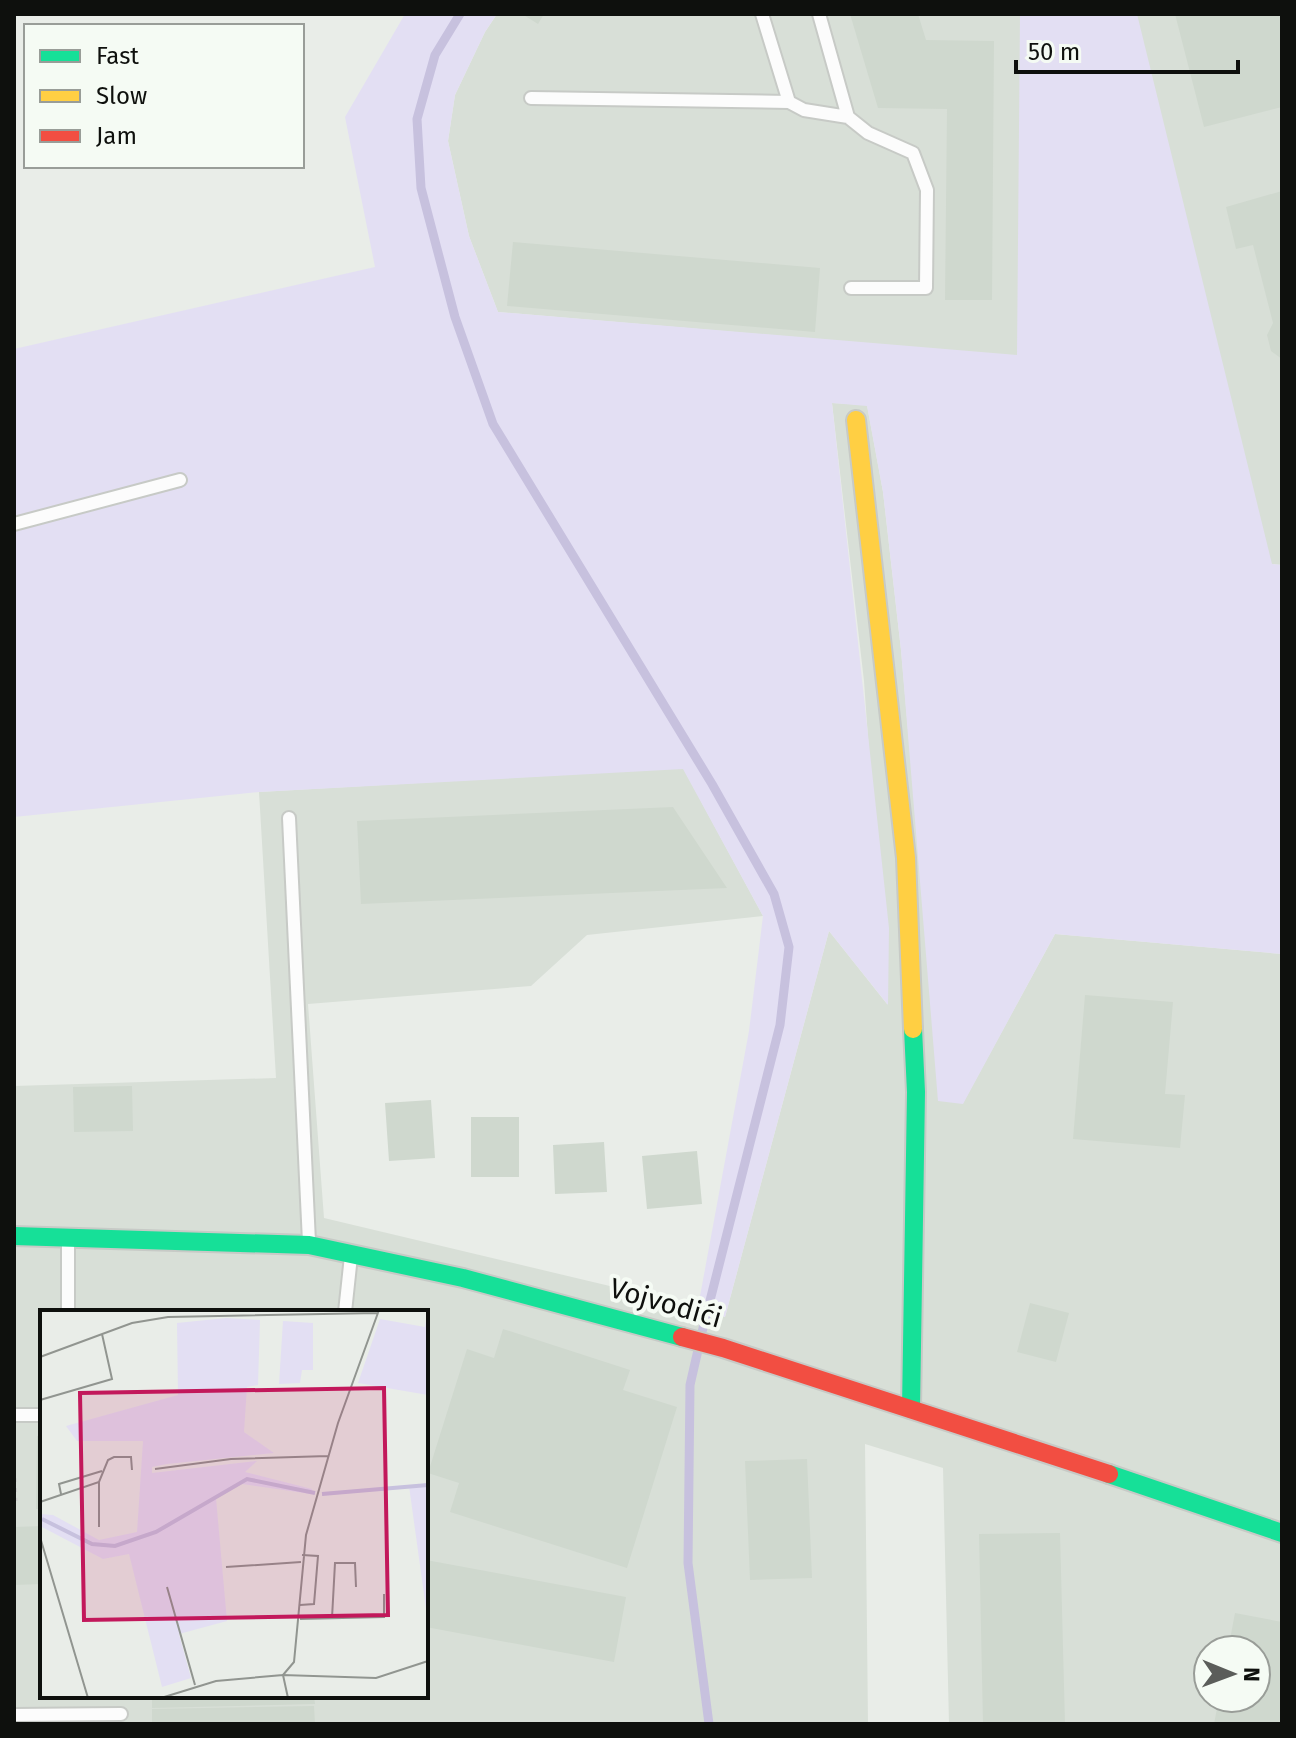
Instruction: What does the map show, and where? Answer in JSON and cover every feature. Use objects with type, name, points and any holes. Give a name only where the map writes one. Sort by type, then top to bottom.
[{"type":"street","points":[[856,420],[906,858],[916,1092],[911,1409]]},
{"type":"street","name":"Vojvodići","points":[[14,1236],[309,1245],[463,1278],[723,1348],[1282,1533]]},
{"type":"lane","points":[[762,14],[789,102]]},
{"type":"lane","points":[[819,14],[848,117]]},
{"type":"lane","points":[[531,98],[789,102],[804,110],[848,117],[868,133],[913,153],[927,190],[926,288],[851,288]]},
{"type":"lane","points":[[14,524],[180,480]]},
{"type":"lane","points":[[289,818],[309,1245]]},
{"type":"lane","points":[[68,1238],[68,1310]]},
{"type":"lane","points":[[345,1310],[352,1253]]},
{"type":"lane","points":[[14,1415],[40,1415]]},
{"type":"lane","points":[[14,1715],[121,1714]]},
{"type":"path","points":[[14,1478],[15,1501]]},
{"type":"shaded area","points":[[405,14],[497,14],[455,95],[448,141],[469,236],[498,312],[1017,355],[1020,14],[1137,14],[1272,564],[1282,565],[1282,954],[1055,934],[963,1104],[938,1101],[901,650],[883,492],[867,406],[832,403],[889,928],[888,1005],[829,931],[725,1317],[698,1307],[749,1031],[763,916],[683,769],[259,792],[14,817],[14,349],[375,267],[345,117]]},
{"type":"shaded area","points":[[497,14],[1282,14],[1282,565],[1272,564],[1032,357],[498,312],[469,236],[448,141],[455,95]]},
{"type":"shaded area","points":[[832,403],[867,405],[883,492],[901,650],[924,912],[963,1103],[1055,934],[1282,954],[1282,1724],[949,1724],[943,1468],[865,1444],[868,1724],[14,1724],[14,1086],[276,1078],[259,792],[683,768],[763,916],[587,935],[531,986],[308,1004],[324,1218],[698,1307],[725,1317],[829,931],[887,1004],[864,681]]},
{"type":"building","points":[[522,14],[544,14],[538,24]]},
{"type":"building","points":[[850,14],[918,14],[926,40],[994,41],[992,300],[945,300],[947,109],[878,108]]},
{"type":"building","points":[[1175,14],[1282,14],[1282,107],[1204,127]]},
{"type":"building","points":[[1282,191],[1282,359],[1271,351],[1267,335],[1273,323],[1253,245],[1236,249],[1226,207]]},
{"type":"building","points":[[513,242],[820,268],[815,332],[507,306]]},
{"type":"building","points":[[673,807],[727,888],[361,904],[357,821]]},
{"type":"building","points":[[1085,995],[1173,1002],[1165,1094],[1185,1095],[1180,1148],[1073,1139]]},
{"type":"building","points":[[132,1086],[133,1131],[74,1132],[73,1087]]},
{"type":"building","points":[[431,1100],[435,1158],[389,1161],[385,1103]]},
{"type":"building","points":[[471,1117],[519,1117],[519,1177],[471,1177]]},
{"type":"building","points":[[604,1142],[607,1192],[555,1194],[553,1145]]},
{"type":"building","points":[[697,1151],[702,1204],[647,1209],[642,1156]]},
{"type":"building","points":[[1030,1303],[1069,1313],[1056,1362],[1017,1352]]},
{"type":"building","points":[[503,1329],[630,1370],[623,1390],[677,1407],[627,1568],[450,1512],[459,1483],[428,1473],[467,1349],[494,1358]]},
{"type":"building","points":[[37,1436],[40,1436],[40,1509],[36,1509]]},
{"type":"building","points":[[807,1459],[812,1578],[750,1580],[745,1461]]},
{"type":"building","points":[[40,1526],[40,1584],[14,1585],[14,1527]]},
{"type":"building","points":[[1060,1533],[1065,1724],[983,1724],[979,1534]]},
{"type":"building","points":[[428,1560],[626,1597],[614,1662],[428,1627]]},
{"type":"building","points":[[1235,1613],[1282,1622],[1280,1724],[1214,1724],[1216,1714],[1272,1714],[1272,1634],[1231,1634]]},
{"type":"building","points":[[152,1698],[314,1698],[315,1704],[152,1708]]},
{"type":"building","points":[[314,1706],[315,1724],[152,1724],[152,1709]]},
{"type":"waterway","points":[[460,14],[435,55],[417,119],[421,188],[455,317],[493,424],[712,784],[774,894],[789,947],[780,1025],[701,1336]]},
{"type":"waterway","points":[[698,1350],[690,1385],[688,1563],[709,1724]]},
{"type":"traffic: fast","points":[[911,1409],[916,1092],[913,1029]]},
{"type":"traffic: fast","points":[[14,1236],[309,1245],[463,1278],[682,1337]]},
{"type":"traffic: fast","points":[[1109,1474],[1282,1533]]},
{"type":"traffic: slow","points":[[856,420],[906,858],[913,1029]]},
{"type":"traffic: jam","points":[[682,1337],[1109,1474]]}]
